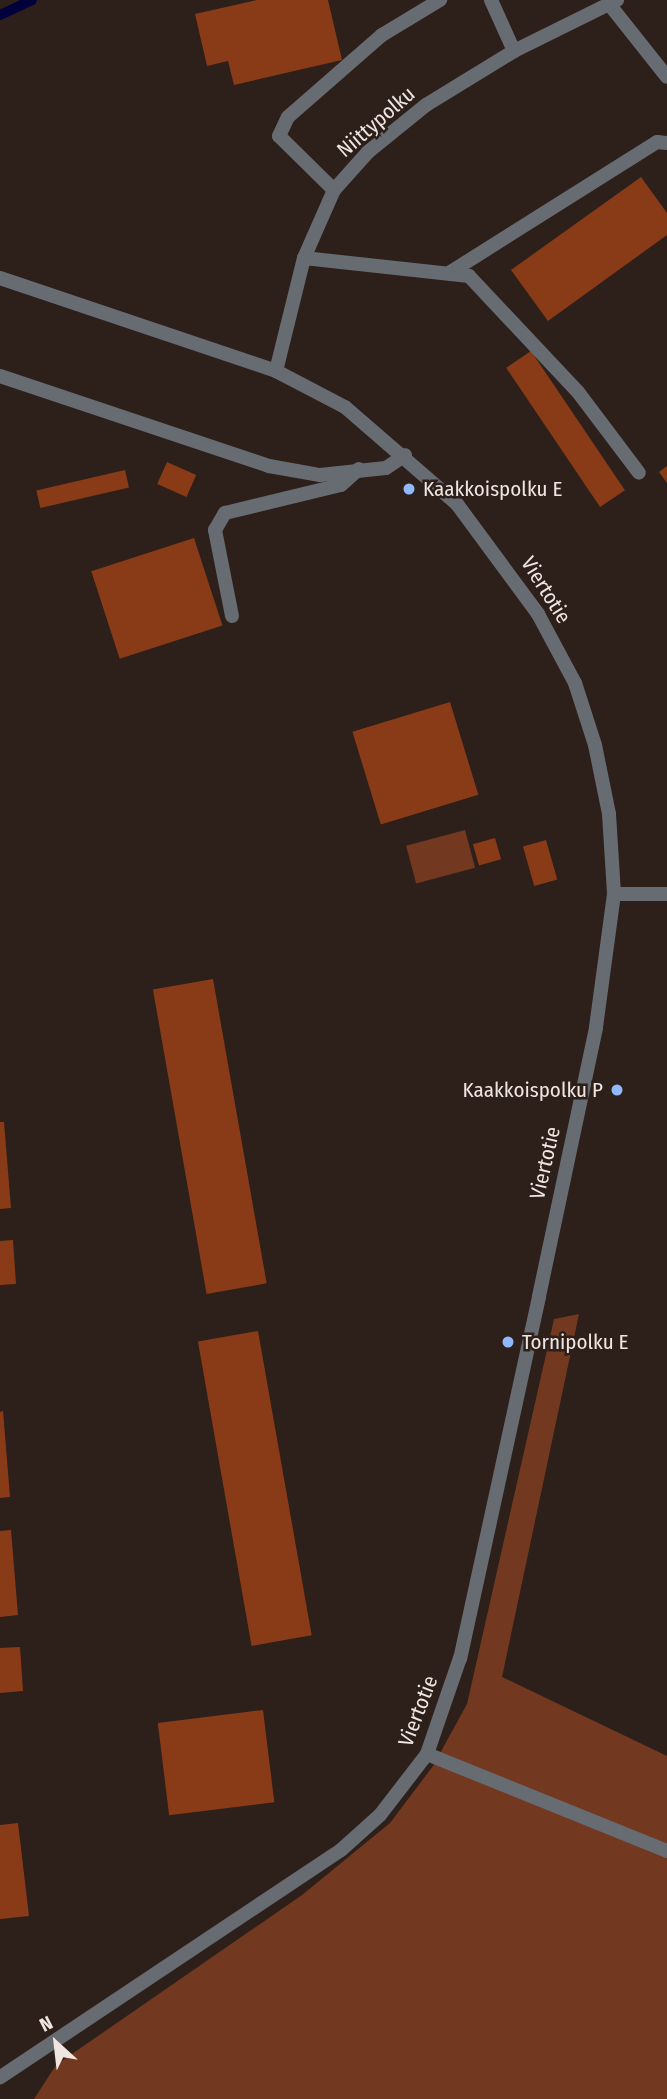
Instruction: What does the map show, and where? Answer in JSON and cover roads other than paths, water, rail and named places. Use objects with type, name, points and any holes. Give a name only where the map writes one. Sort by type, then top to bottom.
[{"type":"street","points":[[334,190],[279,136],[288,117],[382,34],[440,0]]},
{"type":"street","points":[[491,0],[514,51]]},
{"type":"street","points":[[613,2],[667,76]]},
{"type":"street","name":"Niittypolku","points":[[276,371],[304,258],[334,190],[368,152],[426,105],[514,51],[613,2]]},
{"type":"street","points":[[449,273],[657,142],[667,143]]},
{"type":"street","points":[[304,258],[469,276],[578,392],[639,472]]},
{"type":"street","name":"Viertotie","points":[[0,278],[276,371],[345,407],[405,455],[457,504],[502,559],[538,614],[575,683],[595,745],[609,814],[614,894],[596,1028],[536,1311],[460,1658],[427,1754],[380,1815],[341,1850],[0,2077]]},
{"type":"street","points":[[0,376],[269,466],[320,475],[360,468],[386,468],[405,455]]},
{"type":"street","points":[[232,616],[215,530],[225,513],[341,485],[360,468]]},
{"type":"street","points":[[614,894],[667,894]]},
{"type":"street","points":[[427,1754],[667,1851]]},
{"type":"waterway","points":[[0,15],[32,0]]},
{"type":"place","name":"Kaakkoispolku E","points":[[409,489]]},
{"type":"place","name":"Kaakkoispolku P","points":[[617,1090]]},
{"type":"place","name":"Tornipolku E","points":[[508,1342]]}]
